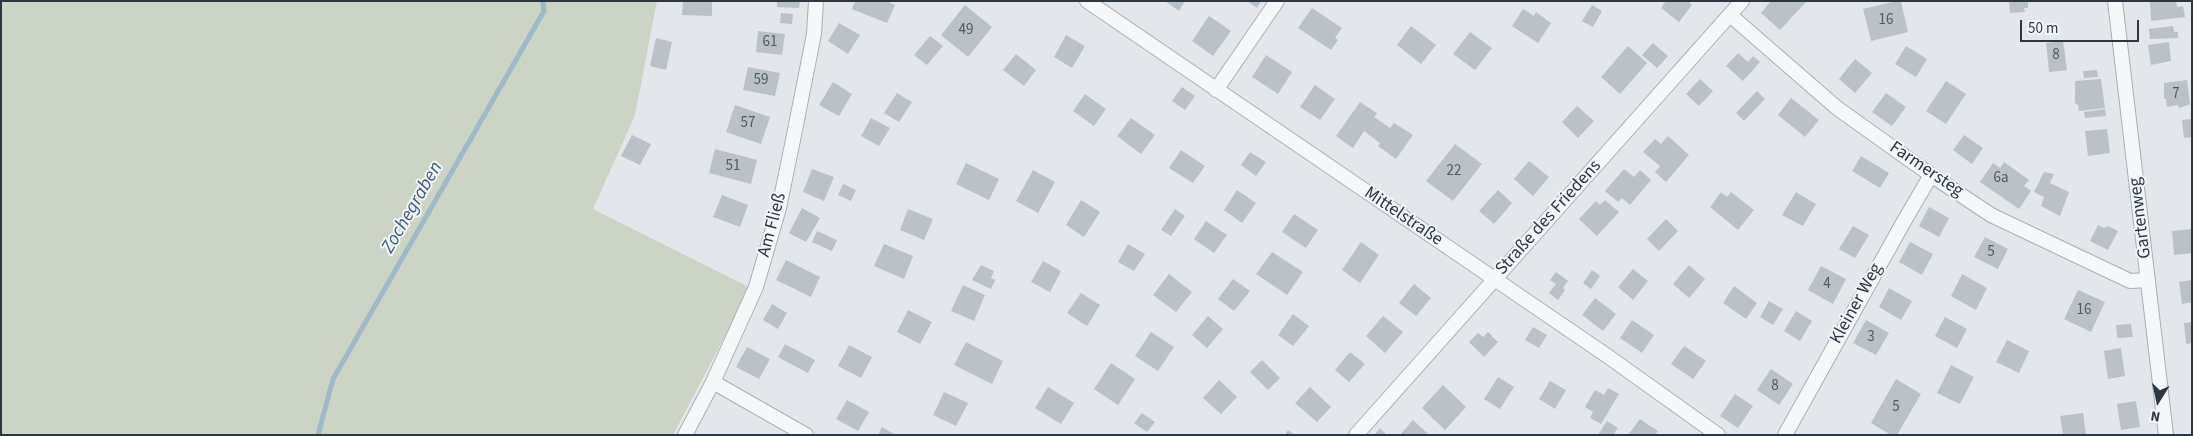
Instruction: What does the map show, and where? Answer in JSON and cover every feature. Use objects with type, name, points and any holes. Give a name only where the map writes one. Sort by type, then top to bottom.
[{"type":"street","name":"Am Fließ","points":[[684,435],[713,382],[749,306],[776,217],[814,34],[816,1]]},
{"type":"street","name":"Mittelstraße","points":[[1087,1],[1494,279],[1718,435]]},
{"type":"street","points":[[1216,90],[1277,1]]},
{"type":"street","name":"Straße des Friedens","points":[[1356,435],[1742,1]]},
{"type":"street","name":"Gartenweg","points":[[2115,1],[2166,435]]},
{"type":"street","name":"Farmersteg","points":[[1730,15],[1837,108],[1931,176],[1991,215],[2130,281],[2148,280]]},
{"type":"street","name":"Kleiner Weg","points":[[1785,435],[1931,176]]},
{"type":"street","points":[[713,382],[806,435]]},
{"type":"green space","points":[[1,1],[657,1],[635,115],[593,209],[749,287],[673,435],[1,435]]},
{"type":"building","points":[[683,1],[712,1],[712,16],[682,15]]},
{"type":"building","points":[[777,1],[800,1],[799,8],[777,7]]},
{"type":"building","points":[[855,1],[886,1],[895,5],[887,23],[852,9]]},
{"type":"building","points":[[1165,1],[1185,1],[1179,11]]},
{"type":"building","points":[[1247,1],[1261,1],[1257,8]]},
{"type":"building","points":[[1666,1],[1688,1],[1692,5],[1679,22],[1661,8]]},
{"type":"building","points":[[1771,1],[1807,1],[1780,30],[1761,13]]},
{"type":"building","points":[[1901,1],[1908,32],[1871,41],[1863,9]]},
{"type":"building","points":[[2009,1],[2028,1],[2028,8],[2024,8],[2025,12],[2010,13]]},
{"type":"building","points":[[2150,1],[2176,1],[2177,7],[2183,6],[2185,17],[2151,21]]},
{"type":"building","points":[[965,5],[992,27],[968,57],[941,35]]},
{"type":"building","points":[[1592,5],[1602,11],[1593,27],[1582,21]]},
{"type":"building","points":[[1312,8],[1342,28],[1335,38],[1338,40],[1331,50],[1298,28]]},
{"type":"building","points":[[1523,9],[1534,16],[1536,12],[1551,23],[1538,43],[1512,26]]},
{"type":"building","points":[[781,13],[793,14],[792,24],[780,23]]},
{"type":"building","points":[[1209,16],[1231,31],[1213,56],[1192,41]]},
{"type":"building","points":[[839,23],[860,35],[848,54],[828,41]]},
{"type":"building","points":[[1411,26],[1436,45],[1421,64],[1397,45]]},
{"type":"building","points":[[2173,26],[2174,32],[2178,32],[2178,38],[2150,39],[2149,29]]},
{"type":"building","points":[[758,31],[785,34],[782,55],[756,52]]},
{"type":"building","points":[[1470,32],[1492,48],[1475,70],[1453,54]]},
{"type":"building","points":[[1066,35],[1085,46],[1072,68],[1054,57]]},
{"type":"building","points":[[930,36],[943,46],[927,65],[914,55]]},
{"type":"building","points":[[656,38],[672,42],[666,70],[650,66]]},
{"type":"building","points":[[2063,41],[2067,70],[2049,72],[2046,43]]},
{"type":"building","points":[[2169,42],[2171,61],[2151,65],[2148,45]]},
{"type":"building","points":[[1653,43],[1668,56],[1657,68],[1642,55]]},
{"type":"building","points":[[1628,46],[1647,63],[1620,94],[1601,77]]},
{"type":"building","points":[[1906,46],[1927,59],[1916,77],[1895,64]]},
{"type":"building","points":[[1738,53],[1748,62],[1753,56],[1760,62],[1743,81],[1726,66]]},
{"type":"building","points":[[1016,54],[1036,70],[1024,86],[1003,70]]},
{"type":"building","points":[[1266,55],[1292,72],[1278,94],[1252,77]]},
{"type":"building","points":[[1855,59],[1872,73],[1855,93],[1839,79]]},
{"type":"building","points":[[748,67],[780,73],[775,96],[743,90]]},
{"type":"building","points":[[2097,70],[2098,77],[2084,78],[2083,71]]},
{"type":"building","points":[[1700,79],[1713,91],[1699,106],[1686,94]]},
{"type":"building","points":[[2101,79],[2105,108],[2079,111],[2078,105],[2075,103],[2075,81]]},
{"type":"building","points":[[2187,80],[2190,104],[2180,108],[2177,105],[2167,107],[2166,99],[2164,99],[2164,83]]},
{"type":"building","points":[[1946,81],[1966,94],[1946,124],[1926,111]]},
{"type":"building","points":[[833,82],[852,94],[839,116],[819,105]]},
{"type":"building","points":[[1315,85],[1335,99],[1320,120],[1300,107]]},
{"type":"building","points":[[1182,87],[1195,96],[1185,110],[1172,101]]},
{"type":"building","points":[[1757,91],[1765,99],[1744,121],[1736,113]]},
{"type":"building","points":[[897,93],[912,102],[899,122],[884,113]]},
{"type":"building","points":[[1886,93],[1906,107],[1892,126],[1872,112]]},
{"type":"building","points":[[1085,94],[1106,109],[1094,126],[1073,111]]},
{"type":"building","points":[[1791,98],[1819,120],[1805,137],[1778,115]]},
{"type":"building","points":[[1360,102],[1377,113],[1374,117],[1390,128],[1394,123],[1413,135],[1396,159],[1378,146],[1380,143],[1364,131],[1353,148],[1336,136]]},
{"type":"building","points":[[735,105],[770,117],[761,144],[726,132]]},
{"type":"building","points":[[1577,106],[1594,121],[1578,138],[1562,122]]},
{"type":"building","points":[[2105,109],[2106,116],[2085,118],[2084,112]]},
{"type":"building","points":[[871,118],[890,128],[879,146],[861,136]]},
{"type":"building","points":[[1131,118],[1155,135],[1141,154],[1117,136]]},
{"type":"building","points":[[2192,119],[2192,137],[2184,138],[2182,120]]},
{"type":"building","points":[[2107,129],[2110,153],[2088,156],[2085,131]]},
{"type":"building","points":[[632,135],[651,144],[640,165],[621,156]]},
{"type":"building","points":[[1964,135],[1983,148],[1972,164],[1953,150]]},
{"type":"building","points":[[1668,136],[1689,155],[1666,182],[1655,172],[1660,166],[1643,152],[1655,139],[1661,144]]},
{"type":"building","points":[[1455,144],[1482,164],[1453,201],[1426,181]]},
{"type":"building","points":[[715,149],[757,160],[751,184],[709,173]]},
{"type":"building","points":[[1181,150],[1205,166],[1193,183],[1169,168]]},
{"type":"building","points":[[1250,152],[1266,162],[1256,176],[1241,165]]},
{"type":"building","points":[[1861,156],[1889,173],[1880,188],[1852,171]]},
{"type":"building","points":[[1529,161],[1549,177],[1533,196],[1514,179]]},
{"type":"building","points":[[2004,162],[2029,180],[2024,186],[2031,191],[2019,209],[1980,182],[1993,163],[2000,168]]},
{"type":"building","points":[[966,163],[999,179],[989,200],[956,184]]},
{"type":"building","points":[[812,169],[834,177],[824,201],[803,192]]},
{"type":"building","points":[[1624,169],[1634,177],[1640,170],[1651,180],[1630,205],[1622,198],[1618,202],[1605,191]]},
{"type":"building","points":[[1033,170],[1055,182],[1038,213],[1016,201]]},
{"type":"building","points":[[2044,172],[2054,174],[2050,183],[2069,192],[2060,216],[2041,206],[2044,197],[2034,192]]},
{"type":"building","points":[[843,184],[856,190],[851,201],[838,195]]},
{"type":"building","points":[[1237,190],[1256,203],[1242,223],[1224,210]]},
{"type":"building","points":[[1498,190],[1512,203],[1494,224],[1479,211]]},
{"type":"building","points":[[1721,192],[1727,197],[1731,192],[1754,210],[1738,230],[1710,207]]},
{"type":"building","points":[[1796,192],[1816,204],[1803,226],[1782,215]]},
{"type":"building","points":[[722,195],[748,205],[740,227],[713,217]]},
{"type":"building","points":[[1081,200],[1100,212],[1084,237],[1066,225]]},
{"type":"building","points":[[1605,200],[1619,212],[1597,236],[1579,219],[1596,201],[1600,205]]},
{"type":"building","points":[[1929,207],[1949,218],[1939,237],[1919,226]]},
{"type":"building","points":[[802,208],[820,218],[806,242],[789,233]]},
{"type":"building","points":[[908,209],[933,219],[924,240],[900,230]]},
{"type":"building","points":[[1175,209],[1185,216],[1171,236],[1161,230]]},
{"type":"building","points":[[1294,214],[1318,230],[1306,248],[1282,232]]},
{"type":"building","points":[[1666,219],[1678,231],[1659,251],[1647,239]]},
{"type":"building","points":[[1206,221],[1227,235],[1214,253],[1194,239]]},
{"type":"building","points":[[2098,225],[2104,228],[2108,226],[2118,231],[2108,250],[2090,241]]},
{"type":"building","points":[[1853,226],[1869,235],[1855,258],[1839,249]]},
{"type":"building","points":[[2192,229],[2192,253],[2174,255],[2172,231]]},
{"type":"building","points":[[817,231],[837,240],[832,251],[812,242]]},
{"type":"building","points":[[1985,237],[2008,249],[1998,269],[1974,257]]},
{"type":"building","points":[[1361,242],[1379,255],[1360,283],[1342,270]]},
{"type":"building","points":[[1910,242],[1933,254],[1922,275],[1899,262]]},
{"type":"building","points":[[884,244],[913,256],[904,279],[874,266]]},
{"type":"building","points":[[1128,244],[1145,254],[1134,271],[1118,262]]},
{"type":"building","points":[[1272,252],[1303,272],[1287,295],[1256,274]]},
{"type":"building","points":[[786,260],[820,277],[811,297],[776,280]]},
{"type":"building","points":[[1043,261],[1061,271],[1050,292],[1031,282]]},
{"type":"building","points":[[981,265],[994,271],[991,278],[995,280],[991,289],[972,280]]},
{"type":"building","points":[[1689,265],[1705,279],[1689,298],[1673,284]]},
{"type":"building","points":[[1821,266],[1846,279],[1833,304],[1808,290]]},
{"type":"building","points":[[1633,269],[1648,281],[1633,300],[1618,287]]},
{"type":"building","points":[[1592,270],[1600,276],[1591,289],[1583,283]]},
{"type":"building","points":[[1556,272],[1568,281],[1563,288],[1565,290],[1558,300],[1549,293],[1556,284],[1550,280]]},
{"type":"building","points":[[1169,274],[1192,292],[1176,312],[1153,295]]},
{"type":"building","points":[[1962,274],[1987,288],[1976,310],[1951,296]]},
{"type":"building","points":[[1233,279],[1250,291],[1234,311],[1218,299]]},
{"type":"building","points":[[2192,280],[2192,302],[2182,304],[2179,282]]},
{"type":"building","points":[[1414,284],[1431,298],[1416,316],[1399,303]]},
{"type":"building","points":[[963,285],[985,295],[974,321],[951,311]]},
{"type":"building","points":[[1734,286],[1757,303],[1746,319],[1723,303]]},
{"type":"building","points":[[1889,288],[1912,301],[1901,320],[1879,307]]},
{"type":"building","points":[[2078,290],[2105,302],[2091,332],[2064,319]]},
{"type":"building","points":[[1081,293],[1100,305],[1087,326],[1067,313]]},
{"type":"building","points":[[1595,298],[1616,314],[1603,331],[1582,315]]},
{"type":"building","points":[[1769,301],[1783,309],[1773,325],[1760,317]]},
{"type":"building","points":[[772,304],[787,313],[778,329],[763,320]]},
{"type":"building","points":[[908,310],[932,322],[920,344],[897,332]]},
{"type":"building","points":[[1796,311],[1812,321],[1800,341],[1784,331]]},
{"type":"building","points":[[1293,314],[1309,326],[1293,346],[1278,335]]},
{"type":"building","points":[[1208,316],[1223,329],[1207,348],[1192,335]]},
{"type":"building","points":[[1383,316],[1403,332],[1385,353],[1366,336]]},
{"type":"building","points":[[1945,317],[1967,329],[1957,348],[1935,336]]},
{"type":"building","points":[[1632,320],[1654,335],[1642,353],[1620,338]]},
{"type":"building","points":[[1866,320],[1889,333],[1876,355],[1853,343]]},
{"type":"building","points":[[2192,322],[2192,343],[2186,344],[2184,323]]},
{"type":"building","points":[[2131,324],[2133,337],[2117,338],[2116,325]]},
{"type":"building","points":[[1533,327],[1547,335],[1539,348],[1525,340]]},
{"type":"building","points":[[1151,332],[1174,347],[1158,371],[1135,356]]},
{"type":"building","points":[[1488,332],[1498,342],[1484,357],[1469,342],[1478,333],[1483,337]]},
{"type":"building","points":[[2007,340],[2029,351],[2019,373],[1996,362]]},
{"type":"building","points":[[966,342],[1003,361],[992,384],[954,365]]},
{"type":"building","points":[[785,344],[815,360],[808,373],[778,357]]},
{"type":"building","points":[[849,345],[872,357],[861,378],[838,366]]},
{"type":"building","points":[[1684,346],[1706,361],[1693,379],[1671,364]]},
{"type":"building","points":[[747,347],[770,359],[759,379],[736,367]]},
{"type":"building","points":[[2121,348],[2125,376],[2108,379],[2104,351]]},
{"type":"building","points":[[1350,352],[1365,364],[1349,382],[1335,370]]},
{"type":"building","points":[[1262,360],[1280,378],[1268,390],[1250,372]]},
{"type":"building","points":[[1111,363],[1135,379],[1118,405],[1094,389]]},
{"type":"building","points":[[1951,365],[1974,377],[1960,404],[1937,393]]},
{"type":"building","points":[[1771,369],[1793,384],[1779,405],[1757,390]]},
{"type":"building","points":[[1498,377],[1514,387],[1500,409],[1484,399]]},
{"type":"building","points":[[1896,379],[1921,394],[1897,435],[1891,435],[1871,423]]},
{"type":"building","points":[[1219,380],[1237,397],[1221,414],[1203,398]]},
{"type":"building","points":[[1550,381],[1566,390],[1555,409],[1539,399]]},
{"type":"building","points":[[1443,385],[1466,407],[1445,430],[1422,408]]},
{"type":"building","points":[[1048,387],[1074,403],[1061,424],[1035,408]]},
{"type":"building","points":[[1310,387],[1331,407],[1317,422],[1295,403]]},
{"type":"building","points":[[1608,388],[1619,394],[1601,424],[1590,418],[1593,412],[1585,407],[1595,390],[1604,395]]},
{"type":"building","points":[[944,392],[968,403],[956,426],[933,415]]},
{"type":"building","points":[[1735,394],[1753,406],[1738,428],[1720,416]]},
{"type":"building","points":[[847,400],[869,412],[858,431],[836,419]]},
{"type":"building","points":[[2136,401],[2140,427],[2121,430],[2117,404]]},
{"type":"building","points":[[1142,413],[1155,422],[1147,432],[1134,423]]},
{"type":"building","points":[[2083,413],[2086,434],[2063,435],[2060,416]]},
{"type":"building","points":[[1640,419],[1658,431],[1655,435],[1628,435]]},
{"type":"building","points":[[1413,420],[1429,435],[1400,435]]},
{"type":"building","points":[[1607,421],[1618,428],[1613,435],[1598,435]]},
{"type":"building","points":[[882,427],[896,435],[878,435]]},
{"type":"building","points":[[1380,428],[1387,435],[1375,434]]},
{"type":"building","points":[[1288,430],[1295,435],[1285,435]]},
{"type":"waterway","name":"Zochegraben","points":[[318,435],[333,379],[544,11],[543,1]]}]
